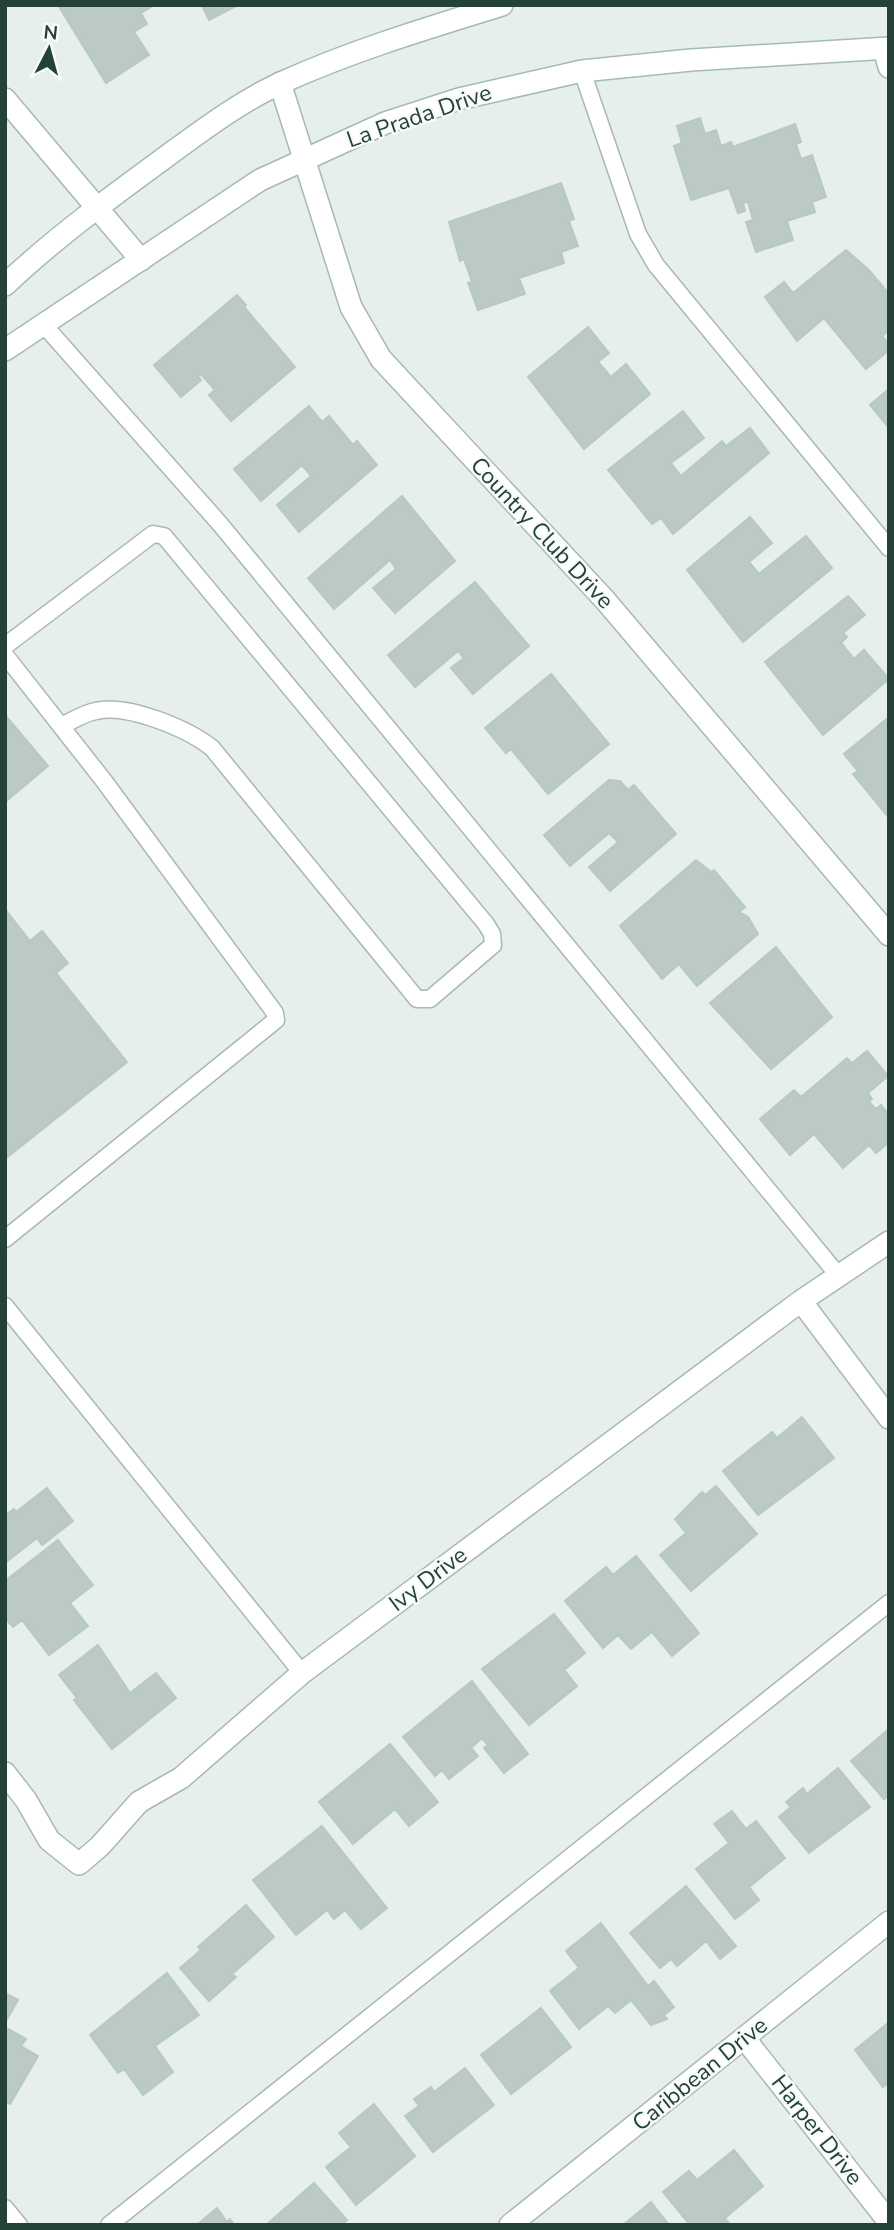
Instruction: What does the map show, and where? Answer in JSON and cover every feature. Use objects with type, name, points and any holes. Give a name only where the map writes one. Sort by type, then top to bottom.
[{"type":"street","points":[[5,285],[43,249],[97,207],[225,114],[280,83],[367,47],[502,5]]},
{"type":"street","name":"La Prada Drive","points":[[5,349],[260,180],[386,123],[459,99],[582,71],[691,60],[887,55]]},
{"type":"street","name":"Country Club Drive","points":[[280,83],[306,158],[351,307],[381,359],[605,600],[889,935]]},
{"type":"street","points":[[5,99],[141,260]]},
{"type":"street","name":"Ivy Drive","points":[[5,1773],[26,1800],[49,1840],[79,1864],[100,1846],[139,1802],[181,1778],[302,1673],[801,1301],[889,1242]]},
{"type":"street","points":[[801,1301],[889,1418]]},
{"type":"street","name":"Caribbean Drive","points":[[510,2225],[889,1922]]},
{"type":"street","name":"Harper Drive","points":[[745,2039],[884,2219]]},
{"type":"lane","points":[[582,71],[638,234],[656,265],[889,548]]},
{"type":"lane","points":[[43,324],[219,524],[838,1275]]},
{"type":"lane","points":[[5,646],[153,534],[164,536],[486,924],[492,934],[493,944],[430,999],[417,999],[212,748],[194,733],[144,715],[97,710],[61,726]]},
{"type":"lane","points":[[5,656],[61,726],[267,1002],[275,1013],[276,1020],[5,1239]]},
{"type":"lane","points":[[5,1306],[302,1673]]},
{"type":"lane","points":[[109,2225],[889,1602]]},
{"type":"lane","points":[[5,2208],[19,2225]]},
{"type":"building","points":[[58,5],[154,5],[141,13],[147,24],[134,32],[149,55],[106,83]]},
{"type":"building","points":[[202,5],[238,5],[209,20]]},
{"type":"building","points":[[700,118],[705,134],[716,130],[721,146],[731,142],[733,147],[795,124],[801,142],[796,144],[801,159],[812,155],[826,197],[812,202],[815,212],[787,221],[793,240],[756,252],[746,222],[753,220],[748,202],[743,203],[745,211],[738,213],[729,188],[691,200],[674,146],[682,143],[677,126]]},
{"type":"building","points":[[561,183],[574,219],[569,221],[578,246],[561,252],[564,263],[519,278],[525,294],[478,310],[468,283],[472,282],[464,259],[460,261],[449,222]]},
{"type":"building","points":[[846,250],[869,270],[889,294],[889,330],[882,336],[889,344],[889,350],[866,369],[824,318],[797,341],[765,297],[784,282],[793,293]]},
{"type":"building","points":[[237,295],[295,367],[231,421],[209,395],[215,390],[201,374],[198,376],[201,380],[181,397],[154,365]]},
{"type":"building","points":[[588,327],[609,353],[598,362],[611,377],[626,364],[650,394],[584,449],[528,377]]},
{"type":"building","points":[[889,389],[889,428],[870,405]]},
{"type":"building","points":[[309,406],[322,422],[329,416],[353,445],[357,441],[377,465],[299,532],[277,505],[311,476],[302,465],[261,501],[234,469]]},
{"type":"building","points":[[683,411],[704,438],[671,463],[681,476],[722,441],[726,446],[750,428],[769,453],[673,534],[661,518],[652,524],[608,470]]},
{"type":"building","points":[[402,496],[455,561],[395,613],[373,588],[396,569],[390,560],[334,609],[308,578]]},
{"type":"building","points":[[750,517],[772,543],[749,562],[759,574],[806,536],[832,568],[743,642],[687,570]]},
{"type":"building","points":[[475,582],[529,646],[473,694],[451,668],[464,658],[458,651],[415,687],[388,655]]},
{"type":"building","points":[[848,596],[865,615],[843,633],[847,637],[841,643],[854,659],[864,650],[889,679],[823,735],[765,662]]},
{"type":"building","points":[[551,674],[609,744],[548,794],[511,749],[506,753],[485,728]]},
{"type":"building","points":[[5,715],[48,766],[5,802]]},
{"type":"building","points":[[889,717],[889,818],[853,774],[858,771],[844,754]]},
{"type":"building","points":[[609,780],[620,781],[628,790],[634,785],[676,834],[610,891],[589,867],[618,842],[609,833],[570,866],[544,835]]},
{"type":"building","points":[[696,860],[711,872],[714,870],[745,907],[739,912],[748,917],[758,934],[697,986],[679,964],[662,979],[620,926]]},
{"type":"building","points":[[5,909],[30,941],[42,931],[68,963],[56,973],[127,1062],[5,1159]]},
{"type":"building","points":[[776,947],[832,1017],[771,1069],[710,1003]]},
{"type":"building","points":[[867,1051],[888,1076],[868,1093],[872,1099],[869,1102],[876,1109],[881,1105],[889,1115],[889,1142],[876,1153],[869,1145],[843,1168],[814,1134],[790,1155],[760,1119],[794,1090],[801,1097],[847,1058],[852,1063]]},
{"type":"building","points":[[802,1417],[834,1458],[758,1515],[723,1471],[772,1432],[777,1438]]},
{"type":"building","points":[[716,1486],[757,1534],[691,1591],[660,1555],[686,1533],[675,1519],[702,1492],[705,1495]]},
{"type":"building","points":[[47,1488],[73,1521],[42,1545],[37,1538],[5,1563],[5,1511],[7,1514],[14,1509],[16,1512]]},
{"type":"building","points":[[58,1540],[93,1585],[70,1603],[88,1626],[49,1655],[22,1620],[13,1627],[5,1618],[5,1581]]},
{"type":"building","points":[[636,1556],[699,1633],[672,1656],[652,1632],[631,1649],[618,1635],[603,1648],[565,1601],[606,1567],[613,1575]]},
{"type":"building","points":[[554,1614],[585,1653],[564,1670],[577,1686],[529,1725],[482,1669]]},
{"type":"building","points":[[98,1645],[130,1693],[156,1673],[176,1698],[112,1749],[74,1700],[77,1698],[59,1675]]},
{"type":"building","points":[[472,1681],[528,1754],[504,1773],[484,1748],[488,1745],[482,1738],[471,1748],[478,1756],[449,1779],[442,1770],[435,1776],[403,1737]]},
{"type":"building","points":[[889,1729],[889,1795],[884,1799],[851,1761]]},
{"type":"building","points":[[390,1744],[438,1802],[409,1826],[395,1809],[353,1844],[319,1802]]},
{"type":"building","points":[[838,1768],[870,1807],[809,1853],[779,1817],[791,1807],[786,1802],[803,1788],[807,1794]]},
{"type":"building","points":[[732,1811],[746,1829],[756,1821],[785,1858],[749,1887],[759,1900],[735,1919],[696,1869],[729,1843],[714,1824]]},
{"type":"building","points":[[322,1826],[387,1908],[361,1929],[345,1910],[334,1919],[327,1910],[296,1935],[253,1880]]},
{"type":"building","points":[[686,1886],[736,1946],[720,1959],[706,1941],[677,1966],[671,1959],[660,1968],[630,1933]]},
{"type":"building","points":[[246,1905],[274,1937],[232,1974],[236,1977],[209,2001],[180,1968],[201,1950],[198,1947]]},
{"type":"building","points":[[601,1923],[648,1986],[654,1981],[674,2007],[664,2015],[667,2019],[651,2025],[631,2000],[615,2013],[608,2006],[579,2029],[550,1991],[579,1968],[566,1951]]},
{"type":"building","points":[[167,1973],[199,2015],[155,2046],[173,2072],[143,2095],[124,2069],[118,2073],[90,2035]]},
{"type":"building","points":[[5,1993],[18,2000],[5,2023]]},
{"type":"building","points":[[541,2008],[571,2047],[511,2094],[481,2055]]},
{"type":"building","points":[[889,2022],[889,2082],[883,2087],[855,2050]]},
{"type":"building","points":[[5,2027],[26,2039],[21,2046],[38,2056],[10,2104],[5,2101]]},
{"type":"building","points":[[465,2068],[494,2105],[433,2152],[405,2116],[419,2106],[414,2099],[431,2087],[434,2092]]},
{"type":"building","points":[[374,2104],[415,2156],[356,2205],[326,2167],[351,2147],[339,2133]]},
{"type":"building","points":[[734,2150],[763,2186],[725,2218],[730,2225],[690,2225],[663,2192],[689,2171],[697,2180]]},
{"type":"building","points":[[314,2183],[347,2220],[342,2225],[266,2225]]},
{"type":"building","points":[[651,2202],[669,2225],[623,2225]]},
{"type":"building","points":[[217,2208],[227,2222],[230,2219],[234,2225],[197,2225]]}]
